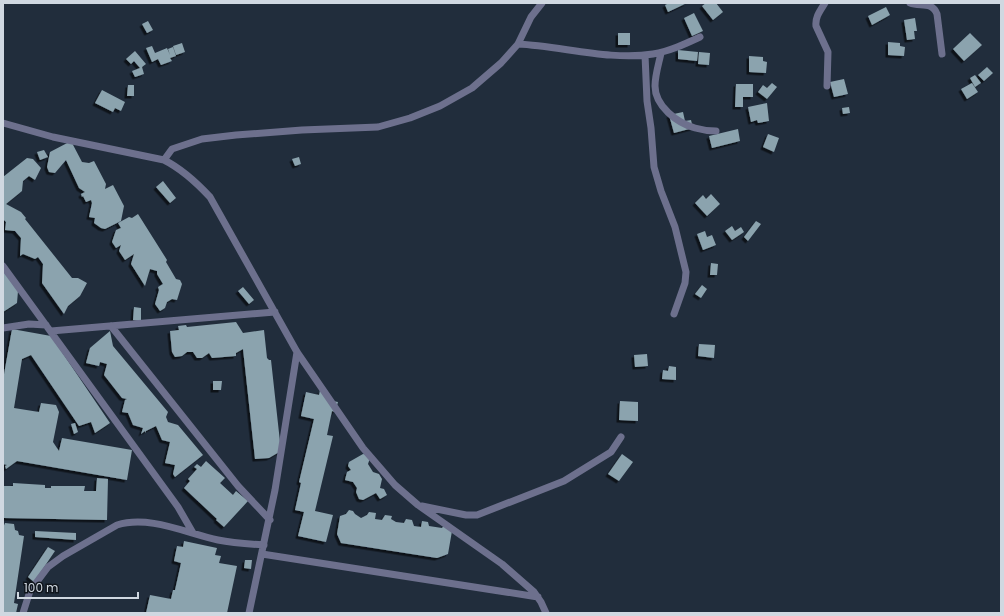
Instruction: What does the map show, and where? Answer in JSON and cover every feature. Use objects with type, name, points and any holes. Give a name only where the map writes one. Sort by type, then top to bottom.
[{"type":"street","points":[[164,160],[172,149],[202,139],[302,130],[378,127],[410,118],[440,106],[472,88],[501,63],[518,44],[531,17],[542,3]]},
{"type":"street","points":[[825,3],[818,12],[815,22],[828,52],[827,86]]},
{"type":"street","points":[[910,3],[929,6],[935,9],[937,14],[942,54]]},
{"type":"street","points":[[518,44],[612,55],[645,55],[661,53],[700,37]]},
{"type":"street","points":[[661,53],[654,87],[659,102],[670,114],[688,126],[716,131]]},
{"type":"street","points":[[645,55],[647,101],[654,167],[661,191],[675,227],[686,272],[685,283],[674,314]]},
{"type":"street","points":[[3,123],[39,134],[164,160],[175,166],[191,179],[210,197],[297,352],[363,448],[395,485],[418,505],[502,564],[534,592],[546,613]]},
{"type":"street","points":[[3,266],[178,507],[193,533]]},
{"type":"street","points":[[51,331],[275,312]]},
{"type":"street","points":[[3,328],[29,324],[46,325]]},
{"type":"street","points":[[111,326],[238,486],[270,520]]},
{"type":"street","points":[[249,613],[270,520],[297,352]]},
{"type":"street","points":[[418,505],[466,515],[477,515],[564,481],[608,454],[617,445],[621,438]]},
{"type":"street","points":[[23,613],[30,591],[48,567],[63,556],[117,525],[127,522],[138,521],[156,524],[231,542],[264,545]]},
{"type":"street","points":[[262,554],[538,597]]},
{"type":"building","points":[[669,3],[687,3],[668,12],[665,5]]},
{"type":"building","points":[[706,3],[716,3],[723,12],[713,20],[702,6]]},
{"type":"building","points":[[886,7],[890,15],[872,25],[868,16]]},
{"type":"building","points":[[694,13],[703,31],[692,36],[684,18]]},
{"type":"building","points":[[915,18],[917,31],[914,31],[915,39],[907,40],[904,20]]},
{"type":"building","points":[[148,21],[153,30],[147,33],[142,24]]},
{"type":"building","points":[[618,33],[630,33],[630,45],[618,45]]},
{"type":"building","points":[[970,33],[982,45],[964,61],[953,49]]},
{"type":"building","points":[[888,42],[900,43],[900,46],[905,47],[904,56],[888,55]]},
{"type":"building","points":[[182,43],[185,52],[176,55],[173,46]]},
{"type":"building","points":[[152,46],[155,53],[167,48],[170,55],[168,49],[173,47],[176,56],[170,58],[172,61],[161,65],[158,59],[152,62],[146,48]]},
{"type":"building","points":[[678,50],[698,52],[697,61],[678,59]]},
{"type":"building","points":[[135,51],[146,64],[142,67],[144,74],[135,77],[132,71],[140,68],[134,61],[131,64],[126,59]]},
{"type":"building","points":[[699,52],[710,53],[709,65],[698,64]]},
{"type":"building","points":[[749,56],[763,57],[763,61],[767,62],[766,73],[749,72]]},
{"type":"building","points":[[987,67],[993,73],[984,81],[978,75]]},
{"type":"building","points":[[975,75],[981,83],[975,87],[970,78]]},
{"type":"building","points":[[844,79],[848,94],[834,97],[830,82]]},
{"type":"building","points":[[772,83],[777,87],[767,99],[758,92],[763,85],[767,88]]},
{"type":"building","points":[[972,83],[978,92],[967,99],[961,89]]},
{"type":"building","points":[[736,84],[753,84],[753,97],[743,97],[743,107],[735,107]]},
{"type":"building","points":[[128,85],[134,85],[134,96],[127,96]]},
{"type":"building","points":[[102,90],[125,102],[121,111],[115,108],[113,112],[95,103]]},
{"type":"building","points":[[767,103],[769,121],[758,123],[757,120],[751,122],[748,107]]},
{"type":"building","points":[[849,107],[850,113],[843,114],[842,108]]},
{"type":"building","points":[[683,112],[685,121],[691,120],[693,128],[674,133],[669,115]]},
{"type":"building","points":[[738,129],[740,141],[712,148],[709,136]]},
{"type":"building","points":[[768,134],[779,138],[774,152],[763,147]]},
{"type":"building","points":[[71,141],[82,162],[89,163],[94,161],[106,184],[105,189],[113,185],[124,206],[121,221],[105,229],[94,223],[95,218],[89,217],[92,203],[91,200],[86,202],[83,196],[82,197],[81,194],[85,192],[79,188],[66,160],[55,173],[49,172],[47,167],[50,152]]},
{"type":"building","points":[[44,150],[48,157],[40,160],[37,152]]},
{"type":"building","points":[[299,157],[301,164],[295,166],[292,159]]},
{"type":"building","points":[[27,158],[33,159],[41,168],[35,180],[29,176],[23,181],[22,191],[6,204],[21,212],[72,278],[78,278],[87,283],[80,296],[68,306],[64,314],[42,283],[43,264],[38,257],[35,259],[23,254],[20,256],[21,238],[15,231],[5,230],[6,222],[3,219],[3,177]]},
{"type":"building","points":[[163,181],[176,198],[170,203],[156,187]]},
{"type":"building","points":[[711,194],[720,204],[707,216],[695,203],[703,195],[706,199]]},
{"type":"building","points":[[138,214],[167,260],[166,262],[176,279],[180,280],[182,284],[177,300],[172,299],[167,302],[165,308],[160,311],[155,304],[159,290],[158,287],[163,284],[157,274],[157,271],[150,269],[145,286],[131,264],[134,254],[125,260],[119,251],[121,245],[116,248],[112,242],[116,230],[121,228],[118,223]]},
{"type":"building","points":[[756,221],[761,224],[748,241],[744,237]]},
{"type":"building","points":[[732,226],[735,231],[741,227],[744,232],[732,240],[725,231]]},
{"type":"building","points":[[705,231],[707,237],[712,235],[716,245],[703,250],[697,234]]},
{"type":"building","points":[[711,263],[718,264],[717,275],[710,275]]},
{"type":"building","points":[[3,270],[18,291],[17,303],[3,312]]},
{"type":"building","points":[[702,285],[707,289],[701,298],[695,294]]},
{"type":"building","points":[[243,287],[254,300],[249,304],[238,291]]},
{"type":"building","points":[[134,307],[141,308],[141,321],[133,320]]},
{"type":"building","points":[[236,322],[243,333],[264,330],[267,358],[271,360],[281,451],[269,458],[255,459],[243,349],[236,353],[236,356],[212,358],[209,353],[202,358],[197,358],[193,352],[187,352],[182,356],[175,357],[172,352],[170,331],[179,330],[178,326],[186,325],[187,327]]},
{"type":"building","points":[[12,329],[51,336],[110,423],[95,433],[91,422],[79,426],[31,355],[22,359],[14,408],[39,412],[41,403],[56,405],[59,412],[53,442],[59,451],[62,438],[132,450],[127,480],[17,461],[6,469],[5,466],[7,465],[3,464],[3,380]]},
{"type":"building","points":[[110,331],[113,346],[168,412],[166,417],[168,422],[178,425],[203,455],[175,477],[173,474],[175,465],[165,463],[170,442],[162,440],[156,426],[141,434],[143,428],[133,425],[128,413],[122,412],[125,400],[127,399],[122,398],[104,375],[107,364],[100,362],[99,366],[86,363],[90,348]]},
{"type":"building","points":[[699,344],[715,345],[714,358],[698,356]]},
{"type":"building","points":[[647,354],[648,366],[635,367],[634,355]]},
{"type":"building","points":[[669,366],[676,367],[676,380],[662,379],[663,370],[668,371]]},
{"type":"building","points":[[213,381],[222,381],[221,390],[213,390]]},
{"type":"building","points":[[320,390],[327,400],[338,402],[335,412],[332,411],[327,435],[333,436],[315,511],[333,515],[326,542],[298,536],[304,512],[295,510],[301,483],[299,482],[314,419],[301,416],[306,392],[319,395]]},
{"type":"building","points":[[620,401],[638,402],[638,421],[619,420]]},
{"type":"building","points":[[75,423],[78,432],[74,434],[71,424]]},
{"type":"building","points":[[363,454],[369,455],[370,458],[368,464],[373,472],[379,474],[382,479],[380,488],[384,489],[387,495],[380,499],[376,493],[363,500],[359,499],[356,492],[357,488],[353,482],[345,480],[347,472],[351,470],[348,466],[349,462]]},
{"type":"building","points":[[622,454],[633,462],[619,481],[608,474]]},
{"type":"building","points":[[206,461],[225,478],[220,483],[233,495],[236,491],[248,501],[224,527],[184,488],[190,481],[188,479],[197,469],[194,467],[197,464],[201,467]]},
{"type":"building","points":[[97,478],[108,479],[107,520],[4,518],[3,486],[13,486],[13,483],[45,485],[45,488],[51,488],[51,486],[85,486],[84,491],[96,491]]},
{"type":"building","points":[[349,510],[353,511],[361,518],[369,512],[376,513],[375,519],[382,520],[385,515],[392,516],[391,519],[396,522],[404,523],[406,519],[412,520],[414,526],[421,527],[422,521],[428,522],[429,526],[442,528],[445,524],[452,531],[448,554],[437,558],[341,543],[337,534],[340,516],[346,514]]},
{"type":"building","points":[[5,523],[14,524],[15,530],[18,531],[19,535],[24,536],[14,603],[18,604],[16,613],[3,613],[3,528]]},
{"type":"building","points":[[35,531],[76,533],[76,540],[35,537]]},
{"type":"building","points":[[184,541],[217,548],[215,555],[221,556],[219,563],[237,566],[227,613],[146,613],[150,595],[171,599],[173,590],[175,590],[181,563],[174,561],[177,546],[183,547]]},
{"type":"building","points":[[48,547],[55,551],[34,582],[28,577]]},
{"type":"building","points":[[245,560],[252,560],[251,569],[244,568]]}]
